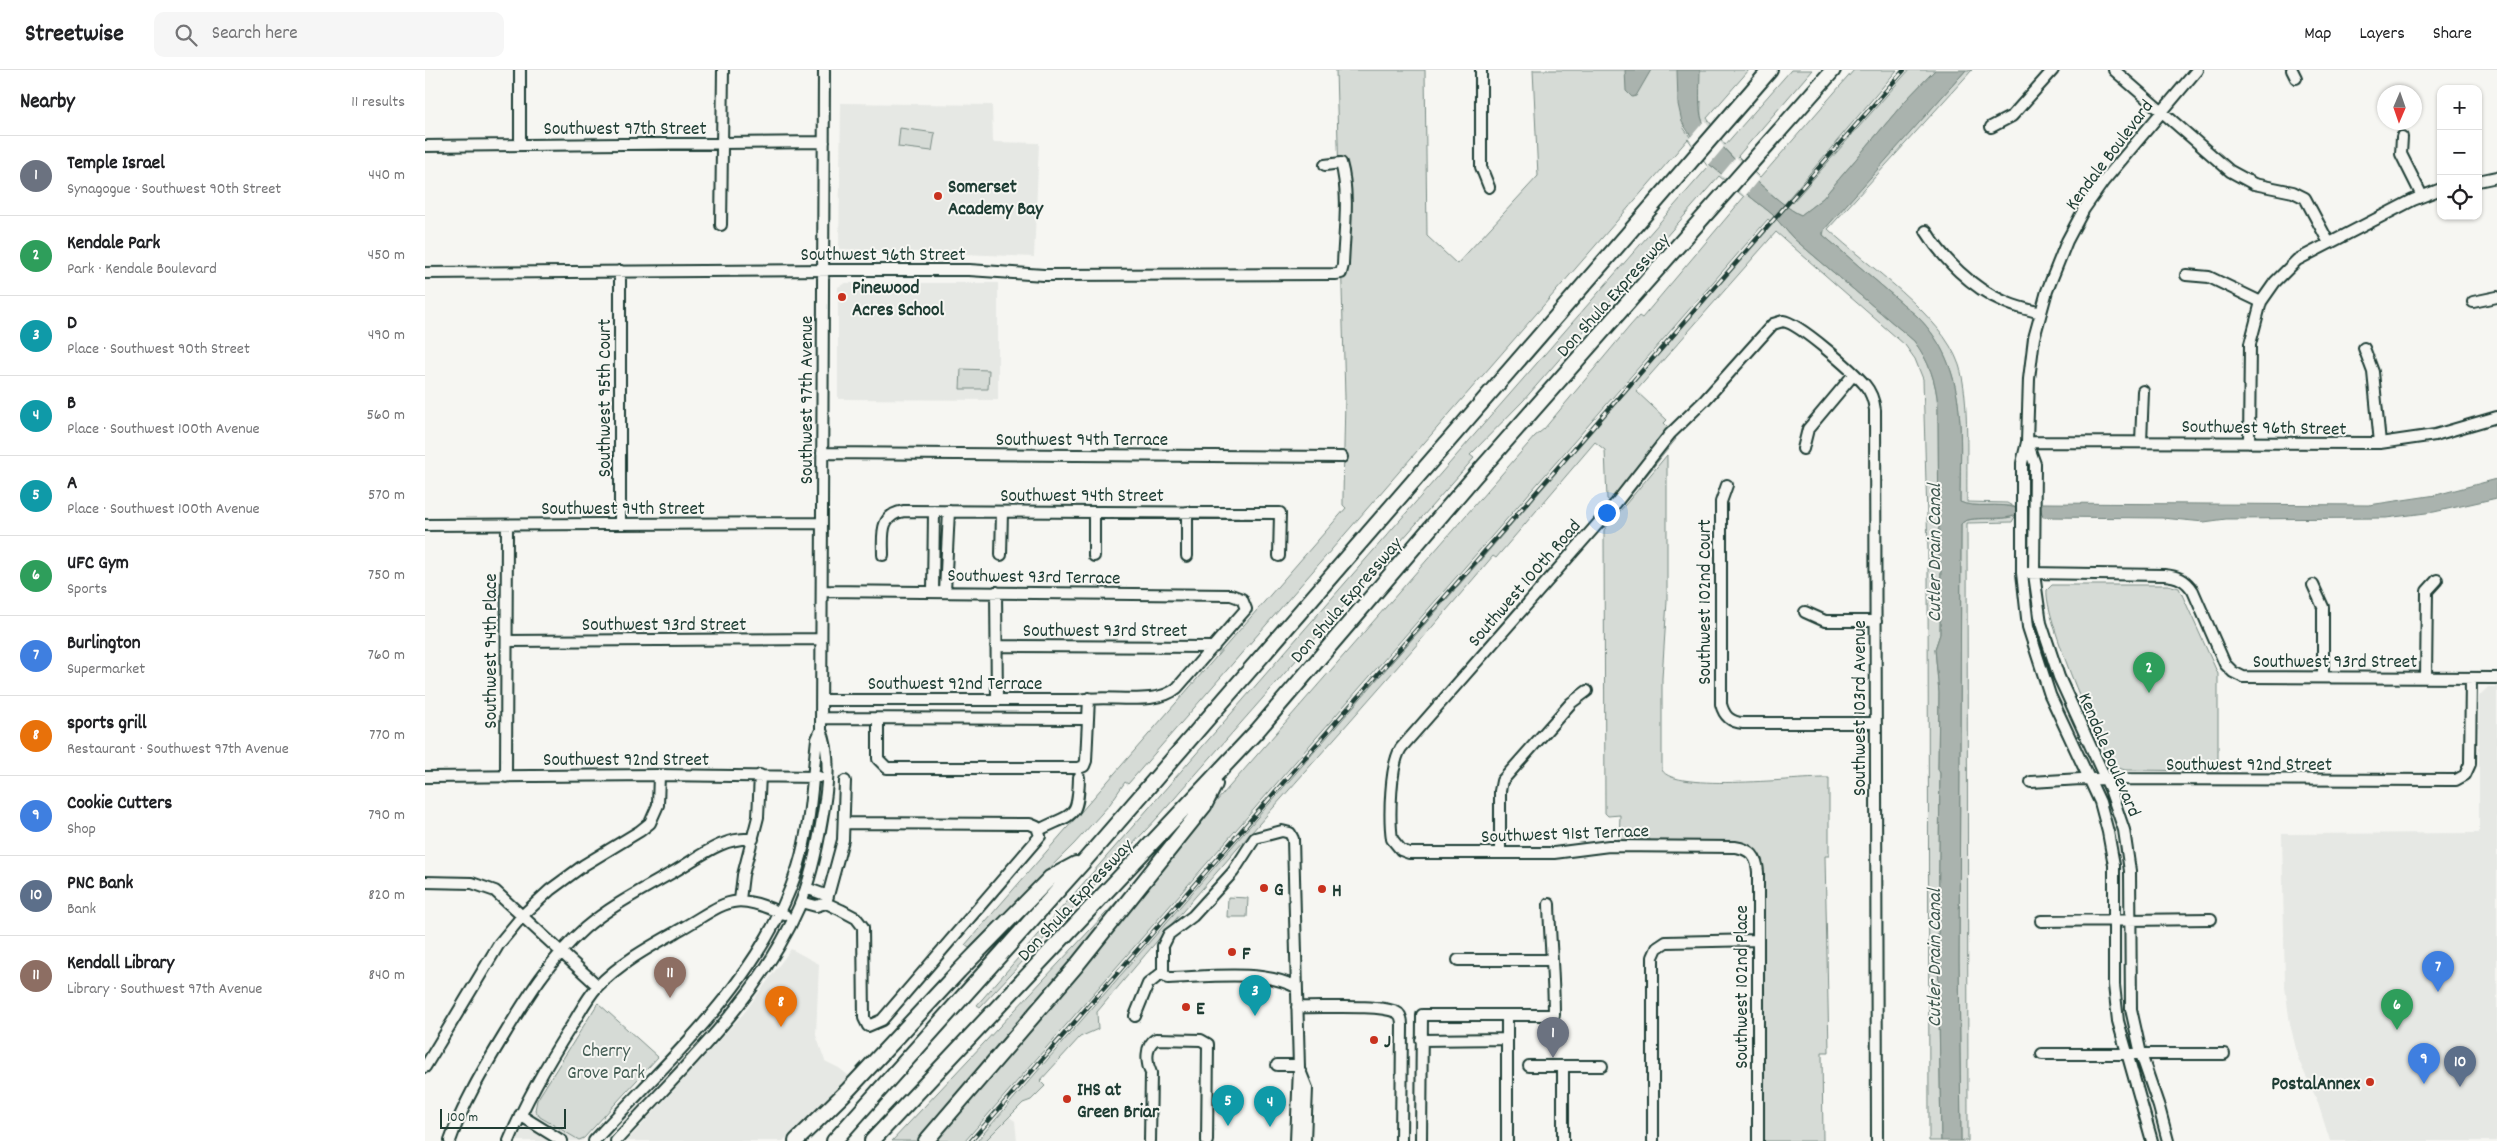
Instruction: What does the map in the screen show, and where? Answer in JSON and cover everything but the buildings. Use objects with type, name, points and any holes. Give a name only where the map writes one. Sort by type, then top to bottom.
[{"type":"highway","name":"Don Shula Expressway","points":[[834,1141],[1086,859],[1770,70]]},
{"type":"highway","name":"Don Shula Expressway","points":[[872,1141],[1222,770],[1474,477],[1833,70]]},
{"type":"highway","points":[[925,1141],[1021,1032],[1116,917],[1204,806],[1222,770]]},
{"type":"highway","points":[[796,1141],[849,1090],[959,971],[1050,878],[1086,859]]},
{"type":"street","points":[[520,70],[520,145]]},
{"type":"street","points":[[721,225],[723,70]]},
{"type":"street","name":"Southwest 97th Avenue","points":[[594,1141],[719,1006],[753,963],[780,913],[793,881],[803,845],[814,776],[817,739],[821,730],[824,70]]},
{"type":"street","points":[[1481,70],[1481,167],[1489,187]]},
{"type":"street","points":[[1991,127],[2012,116],[2053,70]]},
{"type":"street","points":[[2114,70],[2223,166],[2254,184],[2293,192],[2305,198],[2329,243]]},
{"type":"street","name":"Kendale Boulevard","points":[[2153,1141],[2126,1054],[2118,1021],[2114,985],[2114,865],[2108,832],[2090,780],[2050,695],[2028,627],[2021,573],[2022,463],[2027,442],[2030,371],[2040,313],[2055,267],[2084,209],[2117,164],[2197,70]]},
{"type":"street","points":[[2402,137],[2401,154],[2422,196]]},
{"type":"street","name":"Southwest 97th Street","points":[[425,146],[824,142]]},
{"type":"street","name":"Southwest 96th Street","points":[[425,273],[969,270],[1044,275],[1318,276],[1341,273],[1345,205],[1343,170],[1341,163],[1325,165]]},
{"type":"street","points":[[2482,180],[2497,177]]},
{"type":"street","points":[[2249,443],[2250,344],[2261,302],[2275,282],[2297,260],[2422,196],[2437,191]]},
{"type":"street","points":[[1926,231],[1937,250],[1987,293],[2005,302],[2040,313]]},
{"type":"street","name":"Southwest 95th Court","points":[[620,271],[620,524]]},
{"type":"street","points":[[2186,275],[2209,277],[2261,302]]},
{"type":"street","points":[[2473,302],[2497,297]]},
{"type":"street","name":"Southwest 103rd Avenue","points":[[1781,321],[1794,324],[1854,374],[1866,386],[1875,410],[1877,1141]]},
{"type":"street","name":"Southwest 100th Road","points":[[1398,847],[1391,835],[1392,776],[1395,759],[1401,748],[1616,503],[1670,434],[1705,400],[1767,330],[1775,322],[1781,321]]},
{"type":"street","points":[[2364,348],[2373,372],[2380,443]]},
{"type":"street","points":[[1803,449],[1807,429],[1854,374]]},
{"type":"street","points":[[2141,442],[2143,391]]},
{"type":"street","name":"Southwest 96th Street","points":[[2027,442],[2380,443],[2435,435],[2497,417]]},
{"type":"street","name":"Kendale Boulevard","points":[[2027,442],[2035,464],[2034,574],[2041,623],[2052,659],[2106,780],[2120,818],[2127,845],[2130,871],[2131,998],[2141,1054],[2159,1107],[2167,1141]]},
{"type":"street","name":"Southwest 94th Terrace","points":[[822,454],[1341,457]]},
{"type":"street","name":"Southwest 102nd Court","points":[[1727,485],[1721,502],[1721,704],[1728,718],[1743,723],[1876,723]]},
{"type":"street","name":"Southwest 94th Street","points":[[883,555],[883,528],[887,518],[894,513],[903,511],[934,511],[1280,513],[1279,556]]},
{"type":"street","points":[[933,592],[934,511]]},
{"type":"street","points":[[945,592],[949,512]]},
{"type":"street","points":[[1001,555],[1002,512]]},
{"type":"street","points":[[1094,512],[1094,556]]},
{"type":"street","points":[[1187,512],[1187,556]]},
{"type":"street","name":"Southwest 94th Street","points":[[425,526],[822,524]]},
{"type":"street","name":"Southwest 94th Place","points":[[506,776],[507,525]]},
{"type":"street","name":"Southwest 93rd Street","points":[[2021,573],[2165,575],[2180,578],[2189,584],[2223,660],[2233,672],[2247,678],[2497,678]]},
{"type":"street","points":[[2426,678],[2427,591],[2437,580]]},
{"type":"street","points":[[2313,585],[2323,607],[2323,677]]},
{"type":"street","name":"Southwest 93rd Terrace","points":[[822,591],[1231,595],[1245,602]]},
{"type":"street","points":[[995,592],[997,700]]},
{"type":"street","name":"Southwest 92nd Terrace","points":[[821,700],[1089,702],[1161,697],[1169,694],[1244,614],[1246,609],[1245,602]]},
{"type":"street","points":[[1805,612],[1825,621],[1876,621]]},
{"type":"street","name":"Southwest 93rd Street","points":[[507,641],[821,639]]},
{"type":"street","name":"Southwest 93rd Street","points":[[996,646],[1214,647]]},
{"type":"street","name":"Southwest 92nd Street","points":[[2031,782],[2090,780],[2439,782],[2455,780],[2465,774],[2470,764],[2471,678]]},
{"type":"street","points":[[1500,853],[1500,791],[1502,782],[1571,703],[1587,691]]},
{"type":"street","points":[[878,719],[878,759],[887,768],[1076,768],[1085,764],[1089,702]]},
{"type":"street","points":[[821,718],[1088,719]]},
{"type":"street","name":"Southwest 97th Avenue","points":[[616,1141],[729,1016],[763,972],[793,919],[806,888],[822,824],[827,777],[825,739],[821,730]]},
{"type":"street","points":[[425,1067],[499,944],[523,915],[550,890],[584,864],[645,828],[653,818],[658,805],[659,775]]},
{"type":"street","name":"Southwest 92nd Street","points":[[425,777],[659,775],[827,777]]},
{"type":"street","points":[[740,900],[743,875],[759,809],[760,775]]},
{"type":"street","points":[[1039,830],[1067,818],[1075,811],[1078,803],[1079,777]]},
{"type":"street","points":[[801,902],[816,906],[827,900],[841,854],[845,823],[845,781]]},
{"type":"street","points":[[806,888],[849,913],[863,927],[864,1018],[867,1025],[874,1025],[882,1020],[1038,841],[1040,836],[1039,830],[1030,824],[845,823]]},
{"type":"street","points":[[1296,987],[1288,982],[1257,976],[1168,978],[1163,972],[1163,946],[1169,934],[1193,916],[1220,887],[1233,872],[1253,840],[1259,836],[1284,831],[1291,834],[1293,840],[1299,1067],[1296,1141]]},
{"type":"street","points":[[449,1141],[463,1107],[491,1058],[537,982],[562,950],[602,916],[711,849],[734,839],[753,839]]},
{"type":"street","name":"Southwest 91st Terrace","points":[[1398,847],[1413,853],[1554,853],[1609,846],[1735,846]]},
{"type":"street","name":"Southwest 102nd Place","points":[[1735,846],[1751,852],[1757,863],[1758,1141]]},
{"type":"street","points":[[425,882],[465,883],[483,886],[495,891],[562,950],[598,986]]},
{"type":"street","points":[[509,1141],[520,1115],[555,1051],[598,986],[623,965],[653,945],[725,904],[740,900],[756,903],[793,919]]},
{"type":"street","points":[[1421,1141],[1422,1015],[1554,1015],[1549,904]]},
{"type":"street","points":[[2041,921],[2211,919]]},
{"type":"street","points":[[1653,1141],[1653,957],[1657,948],[1667,942],[1758,940]]},
{"type":"street","points":[[1458,960],[1552,960]]},
{"type":"street","points":[[1135,1016],[1148,984],[1163,972]]},
{"type":"street","points":[[719,1006],[729,1016]]},
{"type":"street","points":[[1297,1007],[1368,1008],[1395,1012],[1400,1016],[1403,1022],[1401,1141]]},
{"type":"street","points":[[1507,1015],[1507,1141]]},
{"type":"street","points":[[1150,1141],[1151,1073],[1148,1067],[1148,1048],[1156,1038],[1201,1040],[1208,1044],[1207,1141]]},
{"type":"street","points":[[1421,1040],[1507,1039]]},
{"type":"street","points":[[2042,1054],[2225,1054]]},
{"type":"street","points":[[1277,1065],[1299,1067]]},
{"type":"street","points":[[1529,1066],[1601,1066]]},
{"type":"street","points":[[1563,1066],[1563,1141]]},
{"type":"street","points":[[1299,1067],[1307,1088],[1305,1141]]},
{"type":"street","points":[[520,1115],[562,1141]]},
{"type":"shaded area","points":[[1625,70],[1651,70],[1636,96],[1632,97],[1626,91]]},
{"type":"shaded area","points":[[1677,70],[1700,70],[1701,115],[1708,130],[1763,187],[1791,210],[1801,215],[1823,198],[1906,100],[1935,70],[1966,70],[1823,231],[1823,235],[1918,317],[1934,337],[1946,358],[1954,380],[1958,403],[1961,452],[1960,502],[1972,505],[2009,506],[2016,508],[2016,515],[2010,517],[1971,519],[1961,524],[1959,960],[1961,1141],[1941,1141],[1938,944],[1940,773],[1938,769],[1939,693],[1935,649],[1940,634],[1941,568],[1939,557],[1938,406],[1936,388],[1928,364],[1914,341],[1793,238],[1772,214],[1709,164],[1682,122],[1678,104]]},
{"type":"shaded area","name":"Somerset Academy Bay","points":[[841,103],[992,105],[993,142],[1039,143],[1034,257],[839,249]]},
{"type":"shaded area","points":[[845,283],[998,283],[998,400],[838,399],[838,287]]},
{"type":"shaded area","points":[[2497,479],[2497,498],[2434,512],[2386,518],[2226,519],[2204,522],[2162,518],[2043,517],[2040,507],[2043,503],[2369,505],[2436,495]]},
{"type":"shaded area","points":[[2488,687],[2497,687],[2497,1141],[2330,1141],[2317,1100],[2299,1061],[2290,1024],[2285,987],[2282,834],[2479,833],[2479,696]]},
{"type":"shaded area","points":[[791,949],[819,964],[816,1035],[825,1061],[849,1076],[783,1141],[627,1141],[744,1013]]},
{"type":"shaded area","points":[[520,1104],[535,1110],[540,1117],[578,1140],[584,1138],[582,1141],[503,1141]]},
{"type":"shaded area","points":[[1008,1116],[1015,1121],[1017,1141],[985,1141]]},
{"type":"green space","points":[[1336,70],[1425,70],[1427,236],[1457,264],[1538,176],[1533,70],[1749,70],[1707,118],[1725,145],[1791,70],[1812,70],[1738,156],[1760,178],[1854,70],[1897,70],[1788,199],[1792,203],[1909,70],[1935,70],[1906,100],[1823,198],[1801,215],[1791,210],[1764,187],[1732,157],[1708,130],[1702,120],[1701,101],[1683,127],[1709,164],[1772,214],[1793,238],[1914,341],[1928,364],[1936,388],[1938,406],[1939,557],[1941,568],[1940,634],[1935,649],[1939,693],[1938,768],[1940,773],[1938,944],[1941,1141],[1929,1141],[1928,551],[1923,379],[1915,359],[1905,345],[1776,232],[1636,391],[1667,420],[1664,423],[1670,429],[1611,502],[1607,499],[1605,450],[1595,442],[1496,558],[1493,556],[1146,954],[1097,1012],[1098,1029],[1080,1037],[1040,1081],[1045,1086],[1031,1100],[1023,1103],[985,1141],[977,1141],[1773,224],[1768,219],[965,1141],[932,1141],[1175,849],[1535,436],[1544,429],[1630,326],[1639,316],[1642,318],[1744,197],[1719,176],[1523,401],[1470,455],[1474,458],[1160,815],[980,1007],[977,1005],[1708,167],[1688,139],[1128,784],[1125,782],[1110,804],[1074,844],[969,948],[965,945],[1346,508],[1343,505],[1345,397]]},
{"type":"green space","points":[[1966,70],[1972,70],[1828,229],[1920,309],[1937,327],[1950,346],[1959,365],[1965,395],[1967,502],[2007,503],[2016,508],[2009,506],[1972,505],[1960,502],[1961,452],[1958,404],[1954,381],[1946,358],[1934,337],[1918,317],[1823,235],[1825,227]]},
{"type":"green space","points":[[900,128],[935,133],[932,151],[898,147]]},
{"type":"green space","points":[[961,369],[989,370],[988,389],[960,389]]},
{"type":"green space","points":[[1673,436],[1676,439],[1604,528],[1602,524]]},
{"type":"green space","points":[[1667,455],[1667,601],[1662,678],[1662,770],[1671,777],[1689,781],[1740,782],[1829,778],[1829,856],[1825,856],[1829,1052],[1822,1052],[1823,1141],[1762,1141],[1758,855],[1745,844],[1650,843],[1650,839],[1647,839],[1646,843],[1619,843],[1620,815],[1608,816],[1605,813],[1604,530]]},
{"type":"green space","points":[[2016,515],[2012,522],[1967,523],[1968,1141],[1961,1141],[1959,960],[1961,524],[1971,519],[2003,518]]},
{"type":"green space","points":[[2052,585],[2168,585],[2179,588],[2218,674],[2218,771],[2125,770],[2116,767],[2107,754],[2085,709],[2063,652],[2048,604],[2047,590]]},
{"type":"green space","points":[[1136,881],[1010,1040],[919,1141],[892,1141]]},
{"type":"green space","points":[[1228,897],[1248,898],[1247,917],[1227,917]]},
{"type":"green space","name":"Cherry Grove Park","points":[[598,1003],[658,1057],[584,1138],[579,1140],[540,1117],[535,1110],[537,1100]]},
{"type":"pier","points":[[1705,120],[1724,147],[1708,166],[1689,139]]},
{"type":"pier","points":[[1736,157],[1759,179],[1745,196],[1721,175]]},
{"type":"railway","points":[[971,1141],[1904,70]]},
{"type":"place","name":"Somerset Academy Bay","points":[[938,196]]},
{"type":"place","name":"Pinewood Acres School","points":[[842,297]]},
{"type":"place","name":"Kendale Park","points":[[2149,693]]},
{"type":"place","name":"G","points":[[1264,888]]},
{"type":"place","name":"H","points":[[1322,889]]},
{"type":"place","name":"F","points":[[1232,952]]},
{"type":"place","name":"Burlington","points":[[2438,992]]},
{"type":"place","name":"Kendall Library","points":[[670,998]]},
{"type":"place","name":"E","points":[[1186,1007]]},
{"type":"place","name":"D","points":[[1255,1016]]},
{"type":"place","name":"sports grill","points":[[781,1027]]},
{"type":"place","name":"UFC Gym","points":[[2397,1030]]},
{"type":"place","name":"J","points":[[1374,1040]]},
{"type":"place","name":"Temple Israel","points":[[1553,1058]]},
{"type":"place","name":"PostalAnnex","points":[[2370,1082]]},
{"type":"place","name":"Cookie Cutters","points":[[2424,1084]]},
{"type":"place","name":"PNC Bank","points":[[2460,1087]]},
{"type":"place","name":"IHS at Green Briar","points":[[1067,1099]]},
{"type":"place","name":"A","points":[[1228,1126]]},
{"type":"place","name":"B","points":[[1270,1127]]},
{"type":"water label","name":"Cutler Drain Canal","points":[[1933,553]]},
{"type":"water label","name":"Cutler Drain Canal","points":[[1933,958]]}]
